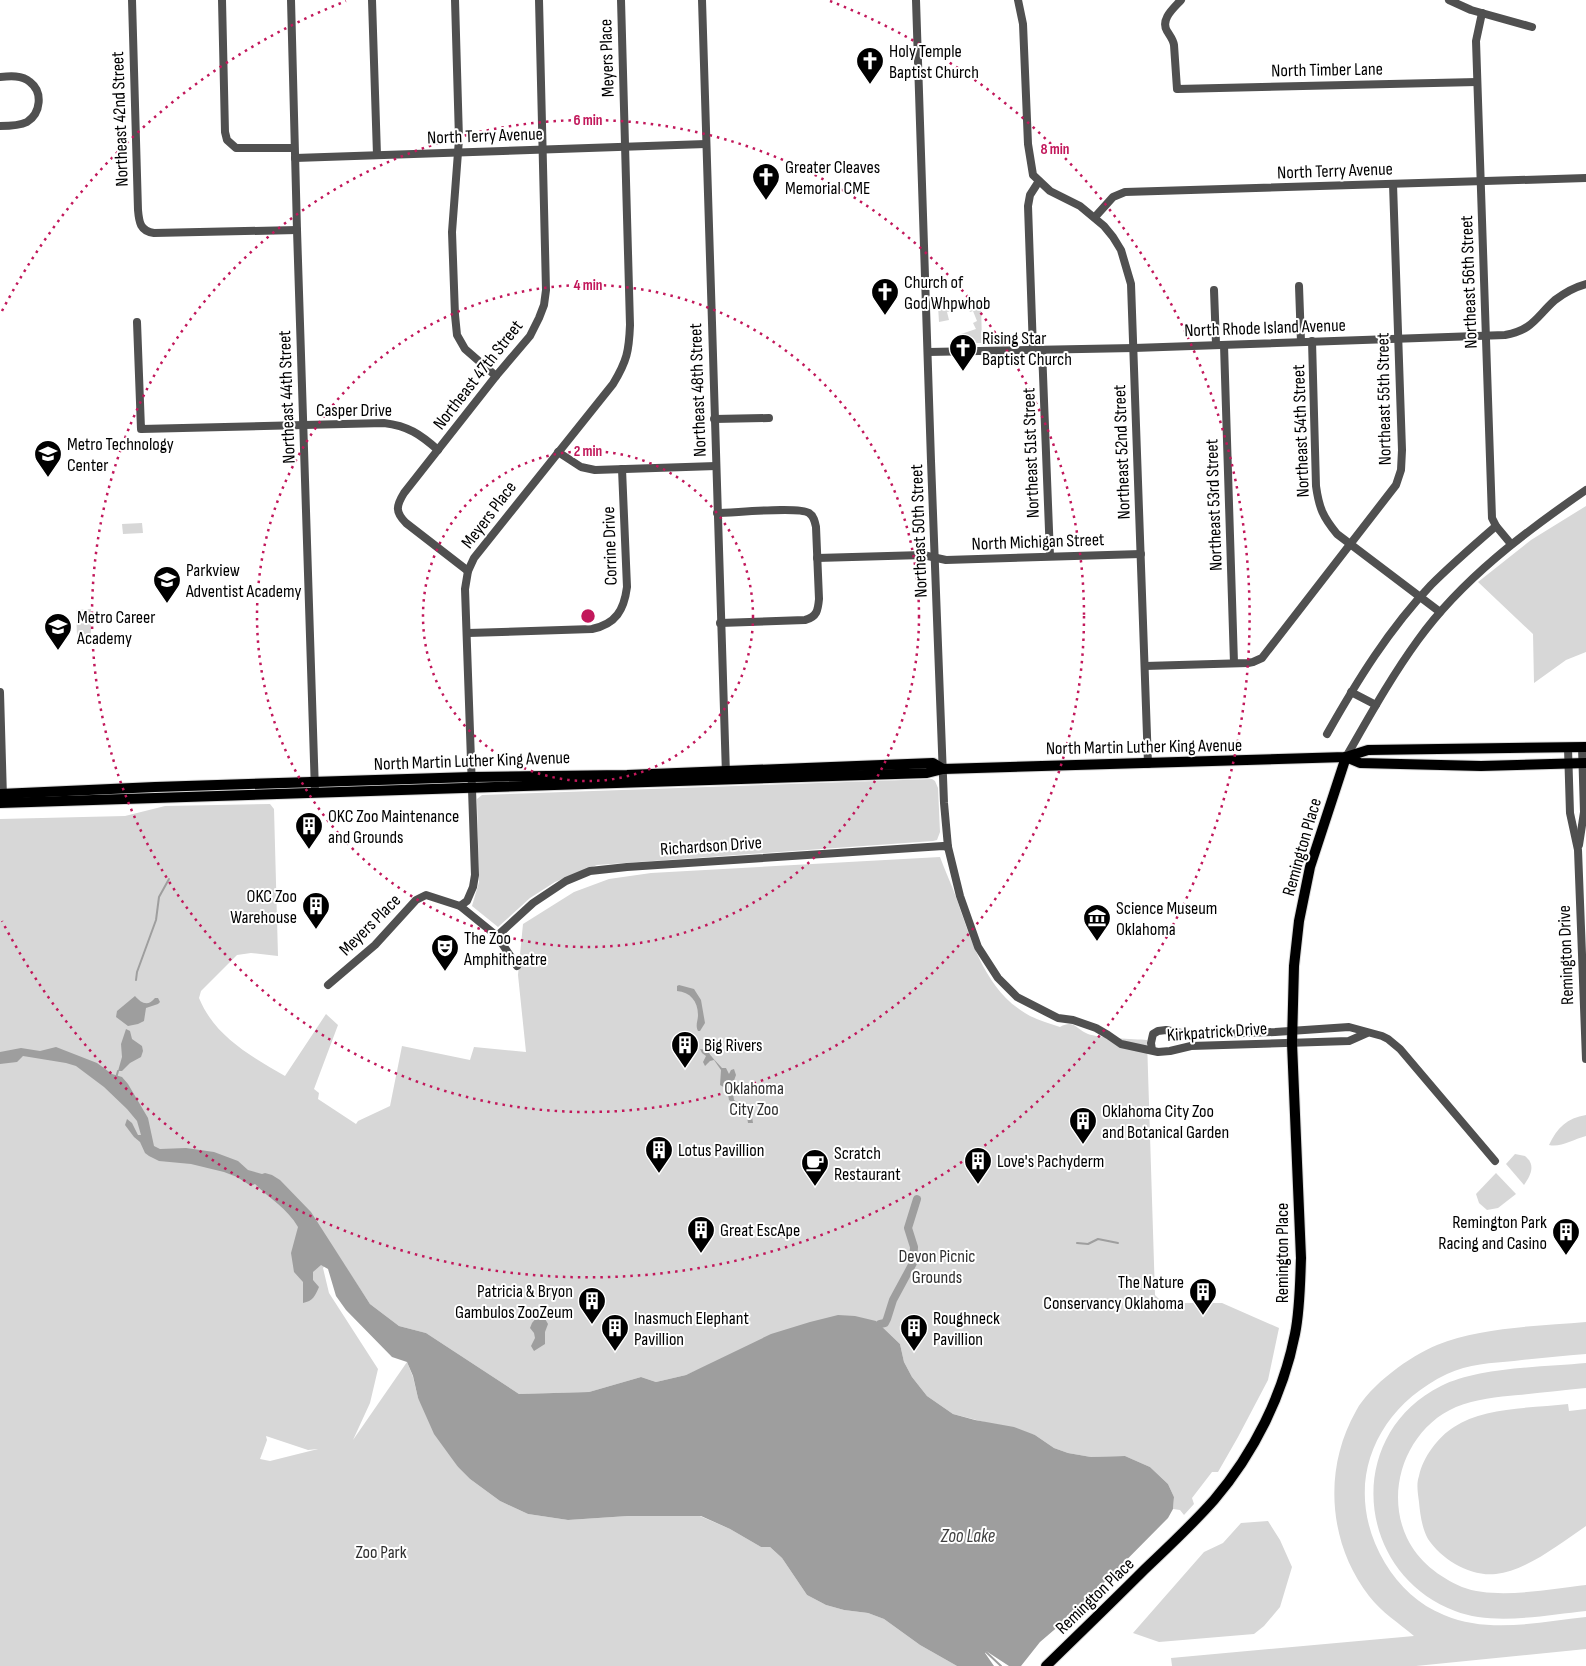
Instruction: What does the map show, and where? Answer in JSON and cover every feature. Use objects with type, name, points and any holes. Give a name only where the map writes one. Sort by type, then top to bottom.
[{"type":"main road","name":"North Martin Luther King Avenue","points":[[2,798],[472,782],[933,772],[943,768],[1148,764],[1346,757],[1368,750],[1584,747]]},
{"type":"main road","name":"North Martin Luther King Avenue","points":[[1346,757],[1360,763],[1481,766],[1584,763]]},
{"type":"main road","name":"Remington Place","points":[[1046,1666],[1188,1527],[1214,1499],[1252,1446],[1275,1401],[1284,1374],[1295,1333],[1301,1258],[1292,1043],[1294,966],[1299,921],[1307,879],[1346,757]]},
{"type":"street","name":"Northeast 42nd Street","points":[[132,0],[138,210],[141,226],[149,232],[296,230]]},
{"type":"street","points":[[222,0],[227,140],[236,148],[294,148]]},
{"type":"street","name":"Northeast 44th Street","points":[[291,0],[296,230],[315,787]]},
{"type":"street","points":[[372,0],[377,155]]},
{"type":"street","points":[[454,0],[459,139],[452,232],[457,335],[465,349],[496,376]]},
{"type":"street","name":"Northeast 47th Street","points":[[468,571],[406,523],[398,512],[397,507],[404,493],[530,336],[544,305],[546,290],[539,0]]},
{"type":"street","name":"Meyers Place","points":[[328,985],[375,945],[416,900],[426,895],[460,906],[467,901],[474,887],[466,589],[468,571],[474,558],[613,384],[623,367],[629,351],[630,325],[621,0]]},
{"type":"street","name":"Northeast 48th Street","points":[[702,0],[726,775]]},
{"type":"street","name":"Northeast 50th Street","points":[[916,0],[935,558],[948,847],[960,896],[978,947],[998,978],[1017,997],[1058,1018],[1073,1020],[1096,1028],[1121,1044],[1137,1049],[1152,1050]]},
{"type":"street","points":[[1018,0],[1023,24],[1028,144],[1031,169],[1039,182],[1030,195],[1028,206],[1033,350]]},
{"type":"street","name":"North Timber Lane","points":[[1182,0],[1168,14],[1165,25],[1173,40],[1177,89],[1477,82]]},
{"type":"street","points":[[1449,0],[1482,13],[1532,27]]},
{"type":"street","name":"Northeast 56th Street","points":[[1482,13],[1476,41],[1477,82],[1492,518],[1496,526]]},
{"type":"street","points":[[0,77],[21,77],[30,82],[36,90],[39,99],[38,108],[26,122],[17,125],[0,126]]},
{"type":"street","name":"North Terry Avenue","points":[[295,158],[706,144]]},
{"type":"street","name":"North Terry Avenue","points":[[1095,217],[1113,197],[1125,192],[1586,178]]},
{"type":"street","name":"Northeast 52nd Street","points":[[1039,182],[1050,191],[1075,203],[1095,217],[1113,237],[1121,250],[1129,273],[1132,296],[1148,764]]},
{"type":"street","name":"Northeast 55th Street","points":[[1144,666],[1253,662],[1266,654],[1392,492],[1401,470],[1402,450],[1393,184]]},
{"type":"street","name":"North Rhode Island Avenue","points":[[928,352],[1134,348],[1486,337],[1515,333],[1529,327],[1556,300],[1586,284]]},
{"type":"street","name":"Northeast 54th Street","points":[[1299,286],[1301,342]]},
{"type":"street","name":"Northeast 53rd Street","points":[[1214,290],[1220,344],[1234,663]]},
{"type":"street","name":"Casper Drive","points":[[137,322],[142,429],[394,424],[412,429],[438,450]]},
{"type":"street","name":"Northeast 54th Street","points":[[1312,341],[1318,506],[1326,522],[1337,534],[1440,612]]},
{"type":"street","name":"Northeast 51st Street","points":[[1042,349],[1050,556]]},
{"type":"street","points":[[714,419],[769,418]]},
{"type":"street","points":[[558,452],[572,463],[587,469],[716,466]]},
{"type":"street","name":"Corrine Drive","points":[[468,632],[592,628],[606,625],[612,621],[624,603],[627,587],[622,469]]},
{"type":"street","points":[[1346,757],[1414,645],[1440,612],[1470,581],[1512,544],[1586,490]]},
{"type":"street","points":[[717,513],[788,510],[810,514],[815,521],[816,527],[817,558],[818,609],[810,619],[796,622],[720,624]]},
{"type":"street","points":[[1327,734],[1351,692],[1382,645],[1420,598],[1454,562],[1496,526],[1512,544]]},
{"type":"street","name":"North Michigan Street","points":[[817,558],[924,555],[946,560],[1141,554]]},
{"type":"street","points":[[0,692],[2,798]]},
{"type":"street","points":[[1351,692],[1376,706]]},
{"type":"street","name":"Remington Drive","points":[[1578,850],[1584,812],[1584,747]]},
{"type":"street","name":"Remington Drive","points":[[1568,748],[1570,813],[1578,850],[1586,1059]]},
{"type":"street","name":"Richardson Drive","points":[[497,936],[533,903],[566,881],[590,872],[627,867],[708,861],[948,847]]},
{"type":"street","points":[[460,906],[497,936],[517,966]]},
{"type":"street","points":[[1292,1031],[1349,1028],[1382,1036],[1394,1044],[1496,1161]]},
{"type":"street","name":"Kirkpatrick Drive","points":[[1292,1031],[1191,1035],[1178,1031],[1158,1031],[1153,1034],[1152,1050],[1164,1052],[1191,1046],[1350,1041],[1367,1033]]},
{"type":"green space","points":[[981,304],[982,343],[965,343],[961,334],[976,329],[973,323],[977,321],[973,311],[970,312],[967,307],[947,312],[949,320],[939,322],[938,306]]},
{"type":"green space","points":[[1586,506],[1586,652],[1566,660],[1534,683],[1533,634],[1478,582],[1531,540]]},
{"type":"green space","points":[[142,523],[143,533],[123,534],[122,524]]},
{"type":"green space","points":[[91,609],[91,634],[77,635],[76,610]]},
{"type":"green space","points":[[932,779],[938,788],[940,832],[937,840],[597,865],[555,882],[530,898],[498,927],[472,906],[479,882],[477,799],[482,795]]},
{"type":"green space","points":[[270,804],[274,809],[278,956],[251,953],[237,955],[201,991],[199,998],[214,1024],[224,1035],[247,1053],[285,1076],[326,1014],[338,1025],[314,1089],[319,1093],[318,1099],[356,1124],[358,1121],[390,1106],[402,1046],[470,1060],[474,1047],[526,1052],[518,975],[523,924],[574,892],[609,879],[651,873],[940,857],[981,962],[999,991],[1011,1003],[1033,1018],[1060,1027],[1072,1024],[1088,1034],[1147,1040],[1155,1295],[1163,1303],[1222,1303],[1279,1328],[1268,1380],[1218,1472],[1212,1472],[1192,1498],[1194,1504],[1184,1515],[1180,1510],[1173,1509],[1174,1497],[1168,1484],[1150,1467],[1125,1456],[1091,1457],[1068,1453],[1054,1448],[1035,1435],[953,1414],[927,1396],[912,1377],[904,1362],[900,1344],[876,1321],[723,1359],[686,1375],[656,1382],[641,1377],[589,1392],[519,1394],[426,1333],[399,1326],[370,1304],[336,1252],[323,1268],[329,1293],[378,1369],[370,1403],[353,1440],[407,1362],[418,1398],[458,1467],[470,1479],[500,1501],[528,1514],[568,1520],[628,1516],[700,1516],[730,1529],[761,1547],[770,1547],[782,1558],[807,1595],[826,1605],[844,1610],[868,1613],[884,1619],[920,1645],[957,1666],[0,1666],[0,819],[125,816],[165,806]],"holes":[[[266,1436],[308,1450],[318,1449],[270,1461],[260,1459],[267,1440]]]},
{"type":"green space","points":[[1586,1115],[1586,1136],[1562,1144],[1549,1145],[1563,1125],[1579,1116]]},
{"type":"green space","points":[[1515,1154],[1525,1156],[1531,1166],[1529,1178],[1524,1185],[1506,1164]]},
{"type":"green space","points":[[1496,1173],[1516,1194],[1498,1208],[1487,1210],[1479,1203],[1476,1194]]},
{"type":"green space","points":[[1586,1322],[1586,1354],[1472,1366],[1447,1374],[1421,1389],[1399,1408],[1383,1430],[1371,1454],[1366,1480],[1366,1507],[1372,1535],[1385,1563],[1403,1587],[1426,1606],[1461,1621],[1479,1624],[1532,1624],[1586,1617],[1586,1649],[1416,1666],[1172,1666],[1171,1658],[1414,1636],[1385,1613],[1369,1596],[1355,1575],[1345,1553],[1338,1529],[1335,1481],[1338,1457],[1345,1433],[1356,1411],[1371,1391],[1392,1372],[1415,1356],[1437,1345],[1472,1334],[1491,1331]]},
{"type":"green space","points":[[1586,1363],[1586,1388],[1479,1400],[1456,1407],[1439,1417],[1424,1430],[1404,1462],[1399,1481],[1398,1500],[1400,1519],[1407,1538],[1423,1561],[1445,1578],[1462,1587],[1491,1593],[1540,1591],[1586,1585],[1586,1611],[1537,1617],[1486,1618],[1455,1611],[1422,1592],[1397,1567],[1381,1536],[1374,1503],[1376,1469],[1388,1436],[1409,1408],[1441,1386],[1456,1380],[1492,1371]]},
{"type":"green space","points":[[1568,1404],[1569,1411],[1586,1409],[1586,1526],[1531,1562],[1507,1572],[1496,1574],[1477,1573],[1458,1566],[1441,1554],[1428,1539],[1424,1530],[1418,1489],[1421,1469],[1437,1442],[1454,1427],[1466,1420],[1479,1416],[1494,1412]]},
{"type":"green space","points":[[1268,1521],[1280,1540],[1292,1567],[1280,1607],[1264,1626],[1254,1634],[1159,1642],[1133,1633],[1204,1552],[1223,1543],[1241,1523]]},
{"type":"water","points":[[677,986],[694,989],[701,1000],[705,1023],[700,1031],[698,1031],[697,1027],[697,1005],[689,995],[677,991]]},
{"type":"water","points":[[135,996],[145,1003],[155,998],[158,998],[160,1002],[146,1008],[144,1021],[128,1026],[116,1017],[117,1011]]},
{"type":"water","points":[[126,1029],[130,1031],[132,1039],[142,1046],[143,1051],[141,1057],[130,1063],[122,1071],[118,1071],[122,1057],[121,1044]]},
{"type":"water","name":"Zoo Lake","points":[[56,1047],[97,1063],[112,1074],[122,1077],[148,1118],[154,1146],[160,1149],[186,1148],[214,1152],[238,1161],[248,1170],[272,1175],[280,1180],[311,1212],[370,1304],[399,1326],[426,1333],[519,1394],[589,1392],[641,1377],[656,1382],[686,1375],[771,1334],[838,1315],[855,1316],[876,1321],[900,1344],[904,1362],[912,1377],[927,1396],[953,1414],[1014,1427],[1035,1435],[1054,1448],[1068,1453],[1091,1457],[1125,1456],[1150,1467],[1168,1484],[1174,1497],[1173,1509],[1168,1518],[1075,1612],[1040,1642],[1021,1666],[1009,1666],[986,1651],[985,1653],[994,1666],[957,1666],[920,1645],[884,1619],[868,1613],[844,1610],[826,1605],[807,1595],[782,1558],[770,1547],[761,1547],[730,1529],[701,1516],[628,1516],[568,1520],[528,1514],[500,1501],[470,1479],[458,1467],[434,1434],[418,1398],[413,1376],[407,1362],[392,1357],[346,1310],[336,1296],[328,1269],[321,1265],[313,1272],[313,1280],[319,1287],[313,1298],[303,1303],[303,1282],[294,1272],[291,1253],[298,1227],[284,1209],[255,1184],[251,1186],[237,1177],[224,1172],[191,1164],[159,1161],[149,1156],[125,1125],[127,1119],[132,1123],[138,1135],[141,1135],[137,1121],[104,1087],[76,1066],[23,1056],[17,1062],[0,1064],[0,1052],[21,1048],[40,1051]]},
{"type":"water","points":[[700,1049],[707,1050],[722,1068],[726,1068],[729,1074],[734,1069],[736,1075],[732,1086],[734,1100],[751,1111],[753,1123],[748,1123],[746,1111],[729,1100],[727,1089],[720,1085],[721,1070],[714,1060],[705,1066],[703,1062],[706,1056]]},
{"type":"water","points":[[537,1317],[544,1317],[548,1324],[545,1332],[545,1344],[534,1351],[531,1346],[535,1338],[530,1328]]},
{"type":"waterway","points":[[136,980],[137,972],[156,920],[159,897],[169,879]]},
{"type":"waterway","points":[[116,1078],[118,1071]]},
{"type":"waterway","points":[[880,1324],[885,1323],[893,1300],[913,1263],[914,1247],[908,1228],[917,1199]]},
{"type":"waterway","points":[[1077,1243],[1088,1244],[1098,1239],[1118,1243]]},
{"type":"waterway","points":[[985,1651],[1001,1666]]},
{"type":"place","name":"Holy Temple Baptist Church","points":[[870,85]]},
{"type":"place","name":"Greater Cleaves Memorial CME","points":[[766,201]]},
{"type":"place","name":"Church of God Whpwhob","points":[[885,316]]},
{"type":"place","name":"Rising Star Baptist Church","points":[[963,372]]},
{"type":"place","name":"Metro Technology Center","points":[[48,478]]},
{"type":"place","name":"Parkview Adventist Academy","points":[[167,604]]},
{"type":"place","name":"Metro Career Academy","points":[[58,651]]},
{"type":"place","name":"OKC Zoo Maintenance and Grounds","points":[[309,850]]},
{"type":"place","name":"OKC Zoo Warehouse","points":[[316,930]]},
{"type":"place","name":"Science Museum Oklahoma","points":[[1097,942]]},
{"type":"place","name":"The Zoo Amphitheatre","points":[[445,972]]},
{"type":"place","name":"Big Rivers","points":[[685,1069]]},
{"type":"place","name":"Oklahoma City Zoo and Botanical Garden","points":[[1083,1145]]},
{"type":"place","name":"Lotus Pavillion","points":[[659,1174]]},
{"type":"place","name":"Love's Pachyderm","points":[[978,1185]]},
{"type":"place","name":"Scratch Restaurant","points":[[815,1187]]},
{"type":"place","name":"Great EscApe","points":[[701,1254]]},
{"type":"place","name":"Remington Park Racing and Casino","points":[[1566,1256]]},
{"type":"place","name":"The Nature Conservancy Oklahoma","points":[[1203,1316]]},
{"type":"place","name":"Patricia & Bryon Gambulos ZooZeum","points":[[592,1325]]},
{"type":"place","name":"Inasmuch Elephant Pavillion","points":[[615,1352]]},
{"type":"place","name":"Roughneck Pavillion","points":[[914,1352]]},
{"type":"park label","name":"Oklahoma City Zoo","points":[[754,1098]]},
{"type":"park label","name":"Devon Picnic Grounds","points":[[937,1266]]},
{"type":"park label","name":"Zoo Park","points":[[381,1552]]}]
